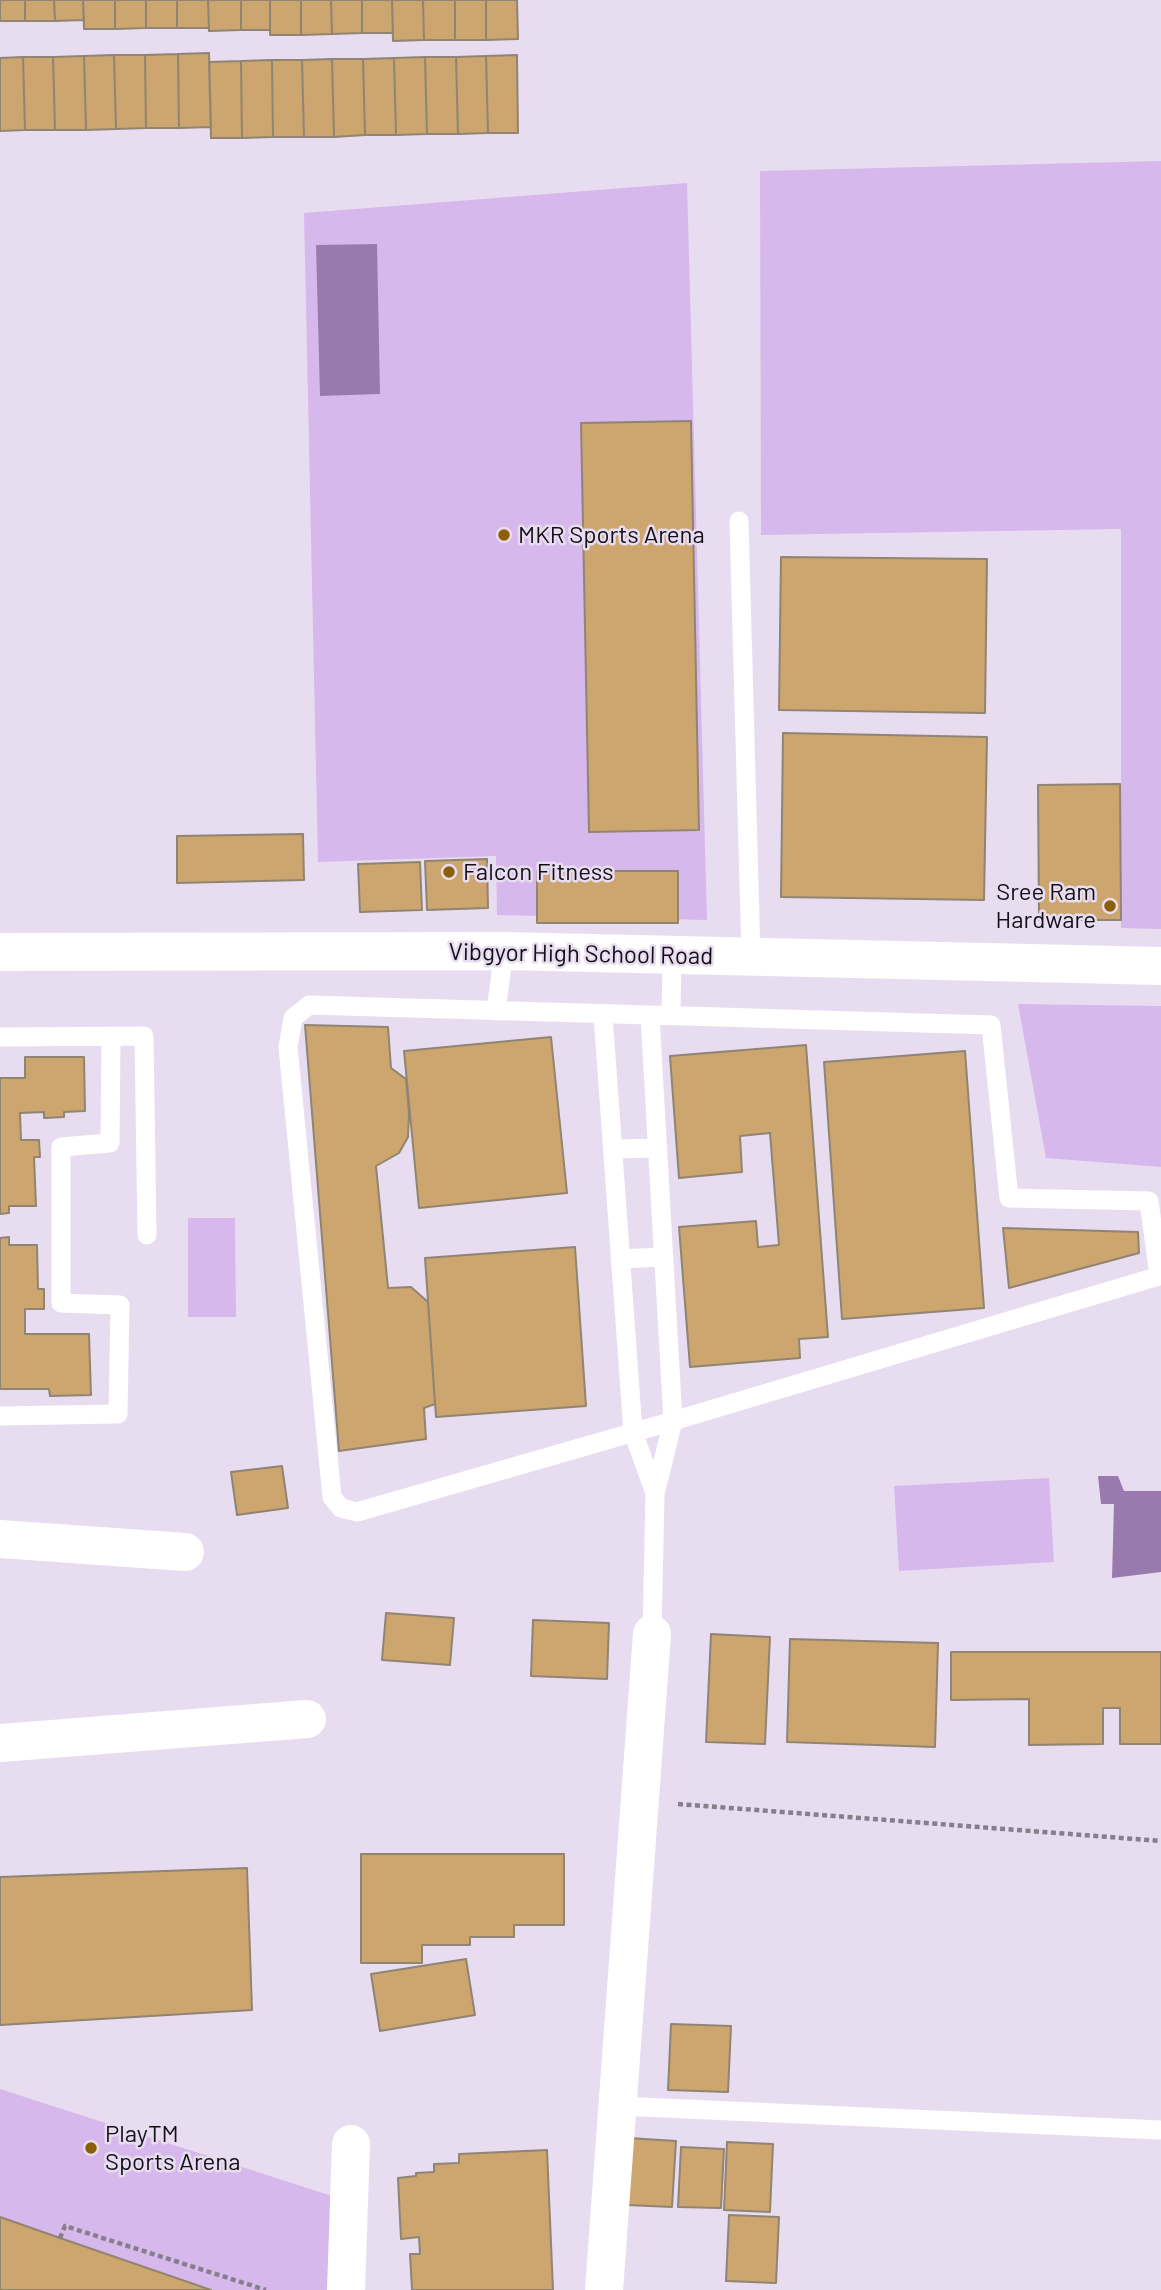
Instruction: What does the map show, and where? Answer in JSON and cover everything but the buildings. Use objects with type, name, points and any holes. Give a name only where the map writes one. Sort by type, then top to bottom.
[{"type":"street","name":"Vibgyor High School Road","points":[[0,952],[504,951],[1161,966]]},
{"type":"street","points":[[0,1539],[185,1552]]},
{"type":"street","points":[[604,2290],[652,1634]]},
{"type":"street","points":[[0,1743],[307,1719]]},
{"type":"street","points":[[346,2290],[351,2144]]},
{"type":"lane","points":[[739,522],[751,957]]},
{"type":"lane","points":[[496,1012],[504,951]]},
{"type":"lane","points":[[671,1017],[672,956]]},
{"type":"lane","points":[[309,1004],[496,1012],[991,1025],[1009,1198],[1149,1201],[1159,1276],[673,1421],[357,1511],[341,1508],[332,1497],[288,1047],[293,1018],[309,1004]]},
{"type":"lane","points":[[603,1015],[633,1432],[655,1494]]},
{"type":"lane","points":[[650,1016],[673,1421],[655,1494],[652,1634]]},
{"type":"lane","points":[[0,1037],[144,1036],[147,1235]]},
{"type":"lane","points":[[0,1416],[118,1414],[120,1305],[61,1303],[61,1147],[110,1143],[111,1037]]},
{"type":"lane","points":[[613,1149],[658,1148]]},
{"type":"lane","points":[[620,1259],[663,1257]]},
{"type":"lane","points":[[618,2106],[1161,2130]]},
{"type":"path","points":[[638,1801],[1161,1841]]},
{"type":"path","points":[[60,2238],[65,2226],[266,2290]]},
{"type":"shaded area","points":[[1161,161],[1161,929],[1121,928],[1121,529],[761,535],[760,171]]},
{"type":"shaded area","name":"MKR Sports Arena","points":[[687,183],[707,920],[497,915],[496,856],[318,862],[304,213]]},
{"type":"shaded area","points":[[377,244],[380,394],[320,396],[316,245]]},
{"type":"shaded area","points":[[1018,1004],[1161,1006],[1161,1167],[1046,1158]]},
{"type":"shaded area","points":[[188,1218],[235,1218],[236,1317],[188,1317]]},
{"type":"shaded area","points":[[1098,1476],[1118,1476],[1124,1491],[1161,1491],[1161,1572],[1112,1578],[1114,1504],[1101,1504]]},
{"type":"shaded area","points":[[1049,1478],[1054,1562],[899,1571],[894,1486]]},
{"type":"shaded area","name":"PlayTM Sports Arena","points":[[0,2089],[363,2206],[361,2290],[0,2290]]},
{"type":"place","name":"MKR Sports Arena","points":[[504,535]]},
{"type":"place","name":"Falcon Fitness","points":[[449,872]]},
{"type":"place","name":"Sree Ram Hardware","points":[[1110,906]]},
{"type":"place","name":"PlayTM Sports Arena","points":[[91,2148]]}]
